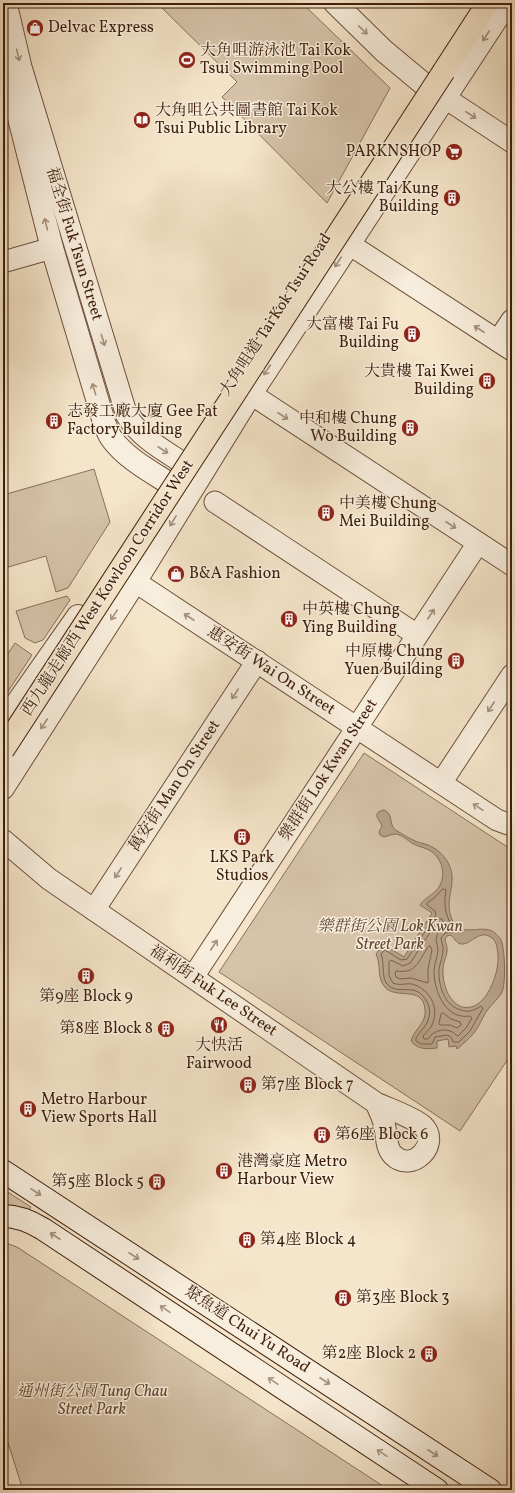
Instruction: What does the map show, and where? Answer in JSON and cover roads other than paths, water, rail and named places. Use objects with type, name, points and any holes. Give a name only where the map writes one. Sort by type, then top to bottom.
[{"type":"highway","name":"西九龍走廊西 West Kowloon Corridor West","points":[[3,750],[488,3]]},
{"type":"street","name":"福全街 Fuk Tsun Street","points":[[6,3],[21,67],[127,416],[134,428],[144,438],[180,461]]},
{"type":"street","points":[[335,3],[384,51],[426,86],[512,142]]},
{"type":"street","name":"大角咀道 Tai Kok Tsui Road","points":[[3,723],[112,566],[426,86],[477,3]]},
{"type":"street","name":"大角咀道 Tai Kok Tsui Road","points":[[3,788],[135,582],[251,394],[507,3]]},
{"type":"street","name":"福全街 Fuk Tsun Street","points":[[3,55],[52,248],[104,422],[112,438],[141,466],[166,482]]},
{"type":"street","points":[[349,244],[505,346],[512,320]]},
{"type":"street","points":[[3,262],[52,248]]},
{"type":"street","points":[[251,394],[512,566]]},
{"type":"street","points":[[215,502],[417,635]]},
{"type":"street","name":"樂群街 Lok Kwan Street","points":[[193,978],[478,543]]},
{"type":"street","name":"惠安街 Wai On Street","points":[[112,566],[497,820],[512,824]]},
{"type":"street","name":"萬安街 Man On Street","points":[[94,910],[257,661]]},
{"type":"street","points":[[441,783],[512,675]]},
{"type":"street","name":"福利街 Fuk Lee Street","points":[[3,840],[49,879],[376,1103]]},
{"type":"street","name":"福利街 Fuk Lee Street","points":[[3,858],[49,879]]},
{"type":"street","name":"聚魚道 Chui Yu Road","points":[[3,1171],[490,1490]]},
{"type":"street","name":"聚魚道 Chui Yu Road","points":[[3,1216],[12,1216],[28,1220],[437,1490]]},
{"type":"water","points":[[384,810],[389,814],[394,829],[415,841],[428,845],[438,851],[449,863],[452,874],[452,885],[449,907],[451,917],[455,924],[459,928],[465,930],[490,930],[501,940],[504,966],[502,992],[487,1010],[474,1033],[457,1049],[456,1046],[449,1047],[448,1039],[437,1041],[437,1048],[423,1048],[414,1044],[411,1041],[425,1014],[423,1001],[414,995],[389,990],[384,986],[380,979],[376,954],[383,944],[404,957],[432,913],[420,905],[439,887],[443,873],[441,863],[432,852],[396,834],[384,837],[380,835],[379,832],[382,826],[377,815],[380,811]],"holes":[[[483,935],[487,935],[495,941],[498,962],[494,980],[490,990],[484,998],[478,1004],[471,1007],[462,1007],[454,1002],[445,986],[443,976],[444,962],[447,954],[445,939],[447,936],[452,936],[461,944],[465,944]]]},
{"type":"place","name":"Delvac Express","points":[[35,28]]},
{"type":"place","name":"大角咀游泳池 Tai Kok Tsui Swimming Pool","points":[[187,60]]},
{"type":"place","name":"大角咀公共圖書館 Tai Kok Tsui Public Library","points":[[142,120]]},
{"type":"place","name":"PARKNSHOP","points":[[454,152]]},
{"type":"place","name":"大公樓 Tai Kung Building","points":[[452,198]]},
{"type":"place","name":"大富樓 Tai Fu Building","points":[[412,334]]},
{"type":"place","name":"大貴樓 Tai Kwei Building","points":[[487,381]]},
{"type":"place","name":"志發工廠大廈 Gee Fat Factory Building","points":[[54,421]]},
{"type":"place","name":"中和樓 Chung Wo Building","points":[[410,428]]},
{"type":"place","name":"中美樓 Chung Mei Building","points":[[326,513]]},
{"type":"place","name":"B&A Fashion","points":[[176,574]]},
{"type":"place","name":"中英樓 Chung Ying Building","points":[[289,619]]},
{"type":"place","name":"中原樓 Chung Yuen Building","points":[[456,661]]},
{"type":"place","name":"LKS Park Studios","points":[[242,837]]},
{"type":"place","name":"第9座 Block 9","points":[[86,976]]},
{"type":"place","name":"大快活 Fairwood","points":[[219,1025]]},
{"type":"place","name":"第8座 Block 8","points":[[166,1029]]},
{"type":"place","name":"第7座 Block 7","points":[[248,1085]]},
{"type":"place","name":"Metro Harbour View Sports Hall","points":[[28,1109]]},
{"type":"place","name":"第6座 Block 6","points":[[322,1135]]},
{"type":"place","name":"港灣豪庭 Metro Harbour View","points":[[224,1171]]},
{"type":"place","name":"第5座 Block 5","points":[[157,1182]]},
{"type":"place","name":"第4座 Block 4","points":[[247,1240]]},
{"type":"place","name":"第3座 Block 3","points":[[343,1298]]},
{"type":"place","name":"第2座 Block 2","points":[[429,1354]]},
{"type":"park label","name":"樂群街公園 Lok Kwan Street Park","points":[[390,936]]},
{"type":"park label","name":"通州街公園 Tung Chau Street Park","points":[[92,1401]]}]
